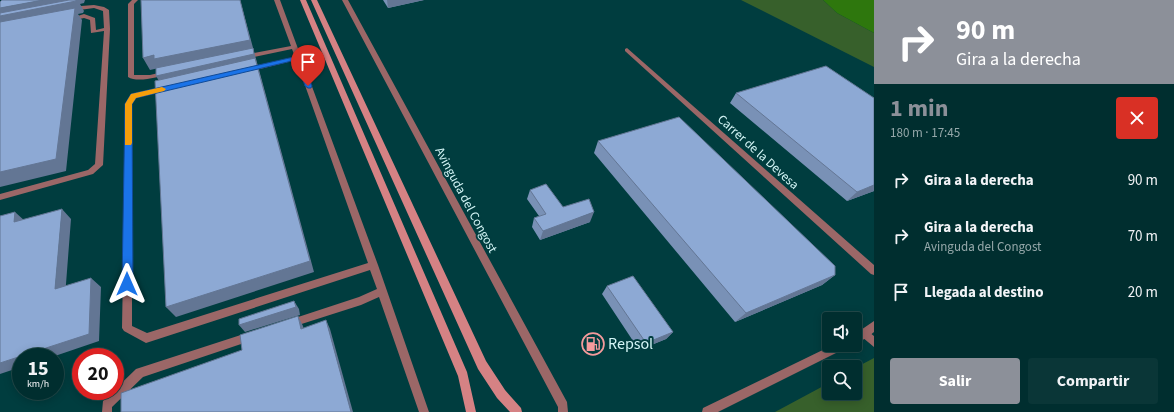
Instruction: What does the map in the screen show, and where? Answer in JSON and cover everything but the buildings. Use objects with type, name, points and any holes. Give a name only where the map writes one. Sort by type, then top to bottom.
[{"type":"main road","points":[[304,0],[463,376],[470,412]]},
{"type":"main road","points":[[314,0],[482,365],[501,394],[516,412]]},
{"type":"street","points":[[135,0],[130,4],[131,77],[150,77],[173,72]]},
{"type":"street","points":[[277,0],[374,265],[424,412]]},
{"type":"street","name":"Avinguda del Congost","points":[[345,0],[563,406],[563,412]]},
{"type":"street","points":[[0,197],[90,172],[99,165],[107,29],[106,10],[100,6],[89,6],[67,10]]},
{"type":"street","points":[[61,21],[84,16],[93,18],[93,32],[107,29]]},
{"type":"street","points":[[234,59],[294,47]]},
{"type":"street","name":"Carrer de la Devesa","points":[[627,50],[874,271]]},
{"type":"street","points":[[239,72],[298,58]]},
{"type":"street","points":[[171,87],[133,96],[128,104],[127,328],[146,338],[374,265]]},
{"type":"street","points":[[280,327],[361,301],[382,290]]},
{"type":"street","points":[[862,336],[874,326]]},
{"type":"street","points":[[107,412],[107,405],[140,373],[258,334]]},
{"type":"street","points":[[865,334],[874,342]]},
{"type":"street","points":[[707,412],[829,352]]},
{"type":"green space","points":[[741,0],[823,0],[837,13],[874,33],[874,67]]},
{"type":"green space","points":[[823,0],[874,0],[874,33],[837,13]]},
{"type":"green space","points":[[874,358],[874,412],[775,412],[822,387],[822,400],[862,400],[862,364]]},
{"type":"slow traffic","points":[[128,143],[128,104],[133,96],[162,89]]},
{"type":"place","name":"Repsol","points":[[593,344]]},
{"type":"route","points":[[127,284],[128,104],[133,96],[298,58],[308,86]]}]
